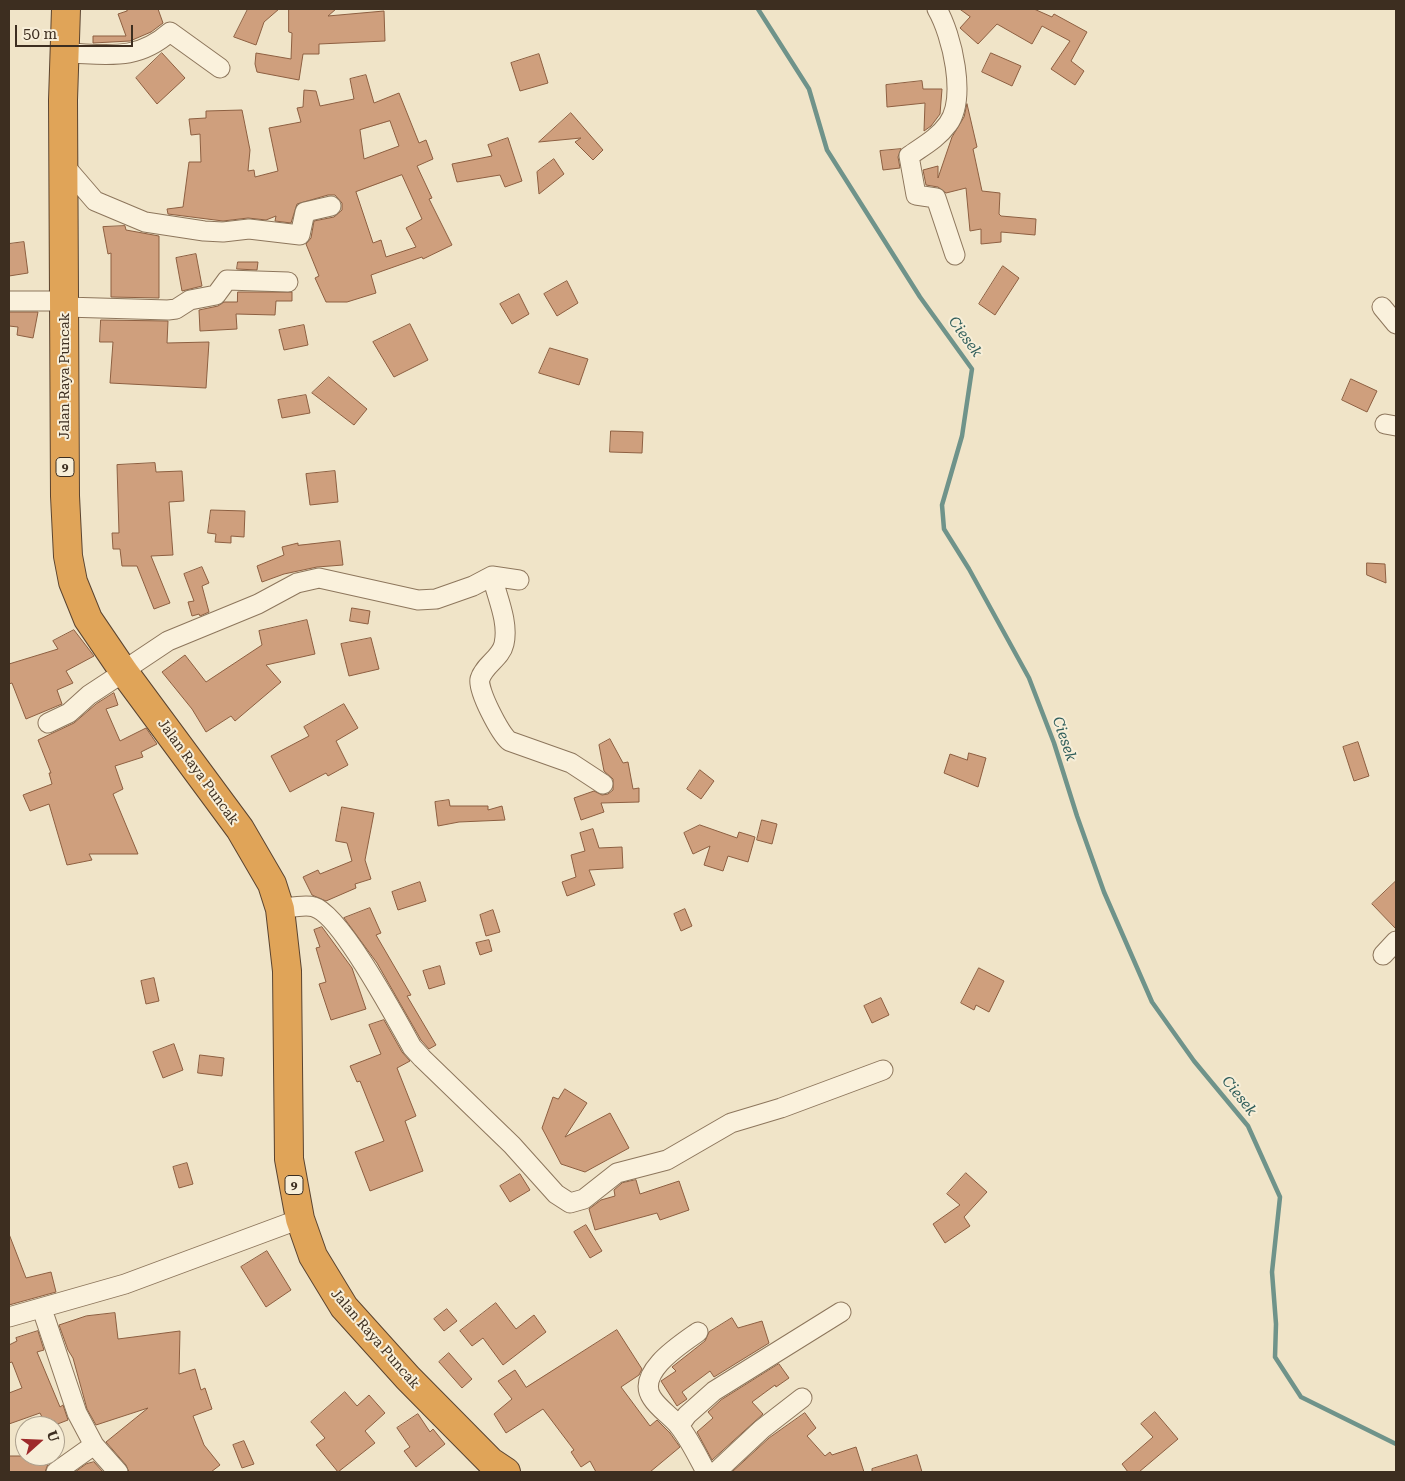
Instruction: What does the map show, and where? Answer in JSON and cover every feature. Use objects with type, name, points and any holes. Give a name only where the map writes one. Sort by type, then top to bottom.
[{"type":"highway","name":"Jalan Raya Puncak","points":[[66,9],[64,165],[65,496],[68,556],[73,582],[88,619],[240,829],[272,884],[280,909],[286,971],[289,1160],[300,1219],[313,1256],[344,1307],[493,1469]]},
{"type":"street","points":[[937,9],[951,40],[956,80],[954,112],[948,124],[930,143],[909,156],[916,195],[936,198],[955,255]]},
{"type":"street","points":[[65,53],[134,53],[156,44],[170,32],[220,68]]},
{"type":"street","points":[[64,165],[95,201],[144,222],[204,231],[223,232],[249,229],[300,235],[305,212],[331,206]]},
{"type":"street","points":[[9,301],[168,310],[176,309],[190,300],[216,294],[227,280],[288,282]]},
{"type":"street","points":[[1382,307],[1396,324]]},
{"type":"street","points":[[492,576],[505,634],[504,646],[480,678],[480,685],[489,709],[509,741],[572,763],[603,784]]},
{"type":"street","points":[[48,723],[69,713],[89,695],[168,641],[258,604],[297,583],[319,578],[418,600],[427,600],[436,599],[473,586],[492,576],[519,580]]},
{"type":"street","points":[[280,909],[314,907],[330,918],[360,960],[412,1046],[422,1058],[512,1145],[556,1194],[570,1203],[584,1199],[617,1173],[667,1160],[731,1123],[781,1108],[883,1070]]},
{"type":"street","points":[[1383,955],[1396,941]]},
{"type":"street","points":[[9,1317],[125,1284],[300,1219]]},
{"type":"street","points":[[42,1309],[65,1383],[77,1413],[94,1445],[118,1472]]},
{"type":"street","points":[[679,1426],[692,1409],[714,1391],[841,1312]]},
{"type":"street","points":[[698,1332],[665,1356],[649,1382],[651,1397],[679,1426],[706,1472]]},
{"type":"street","points":[[716,1472],[762,1429],[802,1398]]},
{"type":"street","points":[[56,1472],[94,1445]]},
{"type":"building","points":[[126,9],[158,9],[163,23],[151,32],[130,41],[93,43],[93,36],[126,36],[118,14],[127,11]]},
{"type":"building","points":[[248,9],[279,9],[264,22],[256,45],[234,37]]},
{"type":"building","points":[[289,9],[336,9],[328,16],[384,11],[385,41],[319,44],[319,54],[303,54],[299,80],[257,72],[255,64],[256,53],[291,59],[292,33],[289,32]]},
{"type":"building","points":[[960,9],[1034,9],[1052,17],[1054,14],[1087,32],[1071,61],[1084,71],[1075,85],[1051,69],[1070,41],[1042,26],[1032,44],[997,24],[978,44],[960,28],[970,17]]},
{"type":"building","points":[[162,53],[185,78],[157,104],[136,78]]},
{"type":"building","points":[[991,53],[1021,66],[1012,86],[982,72]]},
{"type":"building","points":[[539,54],[548,83],[520,91],[511,63]]},
{"type":"building","points":[[366,75],[374,103],[399,93],[419,143],[426,140],[433,159],[417,166],[432,198],[429,199],[452,245],[423,259],[422,257],[371,275],[376,293],[347,302],[326,302],[315,278],[319,276],[306,244],[311,238],[314,221],[334,217],[342,210],[342,203],[335,195],[328,195],[297,204],[291,223],[275,221],[276,216],[266,220],[248,218],[223,221],[168,214],[167,209],[183,207],[189,162],[201,162],[200,134],[191,135],[189,119],[206,118],[206,111],[242,110],[250,150],[248,171],[254,170],[255,177],[278,171],[269,128],[301,122],[297,108],[303,107],[304,90],[316,91],[320,106],[354,99],[350,79]],"holes":[[[390,121],[399,146],[364,159],[360,130]],[[402,175],[422,219],[406,228],[416,247],[386,257],[381,240],[373,243],[356,192]]]},
{"type":"building","points":[[922,81],[923,89],[942,89],[940,114],[931,126],[924,131],[925,103],[887,107],[886,85]]},
{"type":"building","points":[[967,104],[977,147],[973,149],[982,191],[1000,193],[999,214],[1001,216],[1036,219],[1035,235],[1001,232],[1001,242],[981,244],[981,229],[970,231],[966,188],[946,193],[938,187],[926,185],[923,170],[938,166],[938,178],[952,137],[964,117]]},
{"type":"building","points":[[571,113],[603,150],[593,160],[575,142],[581,138],[539,142]]},
{"type":"building","points":[[508,138],[522,181],[505,187],[500,175],[457,182],[452,164],[492,156],[488,145]]},
{"type":"building","points":[[901,149],[898,157],[900,168],[883,170],[880,151]]},
{"type":"building","points":[[554,159],[564,174],[539,194],[537,172]]},
{"type":"building","points":[[125,226],[126,230],[159,236],[159,298],[111,297],[111,253],[108,254],[103,227]]},
{"type":"building","points":[[24,242],[28,273],[9,276],[9,244]]},
{"type":"building","points":[[196,254],[202,286],[182,291],[176,258]]},
{"type":"building","points":[[238,262],[258,262],[257,270],[237,269]]},
{"type":"building","points":[[1003,266],[1019,278],[995,315],[979,304]]},
{"type":"building","points":[[567,281],[578,303],[557,316],[544,294]]},
{"type":"building","points":[[238,292],[292,292],[292,301],[276,301],[275,315],[236,314],[237,329],[200,331],[199,310],[218,306],[224,302],[237,302]]},
{"type":"building","points":[[519,294],[529,314],[512,324],[500,304]]},
{"type":"building","points":[[9,312],[38,312],[33,338],[17,335],[18,327],[9,326]]},
{"type":"building","points":[[101,320],[168,321],[167,343],[209,342],[206,388],[110,383],[113,342],[100,342]]},
{"type":"building","points":[[410,324],[428,360],[394,377],[373,342]]},
{"type":"building","points":[[304,325],[308,345],[284,350],[279,330]]},
{"type":"building","points":[[550,348],[588,359],[579,385],[539,373]]},
{"type":"building","points":[[329,377],[367,409],[354,425],[312,393]]},
{"type":"building","points":[[1351,379],[1377,391],[1367,412],[1342,400]]},
{"type":"building","points":[[306,395],[310,413],[282,418],[278,400]]},
{"type":"building","points":[[611,431],[643,432],[642,453],[610,452]]},
{"type":"building","points":[[155,463],[156,472],[182,471],[184,501],[169,502],[173,555],[151,556],[170,603],[154,609],[137,566],[122,566],[120,549],[113,549],[112,533],[119,533],[117,465]]},
{"type":"building","points":[[335,471],[338,502],[310,505],[306,474]]},
{"type":"building","points":[[211,510],[245,511],[244,537],[231,536],[231,543],[215,542],[216,534],[208,533]]},
{"type":"building","points":[[340,541],[343,565],[317,567],[284,574],[262,582],[257,566],[284,555],[282,547],[298,543],[298,545]]},
{"type":"building","points":[[1367,563],[1385,564],[1386,583],[1367,575]]},
{"type":"building","points":[[202,567],[209,583],[202,586],[209,612],[200,616],[199,614],[192,616],[188,602],[194,601],[184,574]]},
{"type":"building","points":[[352,608],[370,611],[368,624],[350,621]]},
{"type":"building","points":[[307,620],[315,654],[266,665],[281,682],[235,721],[231,716],[206,732],[192,709],[162,672],[185,655],[206,682],[262,645],[259,631]]},
{"type":"building","points":[[74,630],[94,656],[66,671],[73,683],[57,690],[62,704],[26,719],[12,683],[9,684],[9,664],[58,649],[53,641]]},
{"type":"building","points":[[371,638],[379,669],[349,676],[341,644]]},
{"type":"building","points":[[114,693],[118,705],[106,709],[120,741],[146,728],[157,744],[141,752],[143,757],[115,766],[123,789],[113,794],[138,854],[89,854],[92,860],[67,865],[49,804],[30,811],[23,795],[52,784],[49,773],[51,773],[38,740],[74,723],[96,704]]},
{"type":"building","points":[[344,704],[358,728],[336,741],[348,765],[328,776],[326,773],[290,792],[271,756],[309,736],[304,727]]},
{"type":"building","points":[[610,739],[623,763],[628,762],[633,789],[639,788],[639,802],[601,803],[604,812],[581,820],[574,798],[594,791],[602,795],[608,794],[613,790],[613,779],[604,771],[599,745]]},
{"type":"building","points":[[1358,742],[1369,776],[1354,781],[1343,747]]},
{"type":"building","points":[[969,753],[986,758],[978,787],[944,773],[950,754],[967,760]]},
{"type":"building","points":[[700,770],[714,781],[701,799],[687,789]]},
{"type":"building","points":[[449,800],[450,806],[488,806],[488,810],[502,806],[505,820],[459,822],[438,826],[435,802]]},
{"type":"building","points":[[342,807],[374,813],[365,860],[371,879],[355,884],[356,888],[326,901],[312,895],[303,877],[318,870],[320,874],[352,861],[347,843],[336,841]]},
{"type":"building","points":[[762,820],[777,824],[772,844],[757,840]]},
{"type":"building","points":[[700,825],[737,838],[739,832],[755,837],[748,862],[728,856],[723,871],[704,865],[710,846],[693,854],[684,833]]},
{"type":"building","points":[[593,829],[599,848],[622,847],[623,868],[589,870],[595,885],[567,896],[562,882],[576,877],[571,855],[585,851],[580,833]]},
{"type":"building","points":[[1396,881],[1396,929],[1372,904]]},
{"type":"building","points":[[420,882],[426,901],[398,910],[392,892]]},
{"type":"building","points":[[370,908],[381,933],[376,935],[411,995],[407,996],[436,1045],[429,1049],[421,1040],[377,963],[344,918]]},
{"type":"building","points":[[685,909],[692,926],[681,931],[674,914]]},
{"type":"building","points":[[493,910],[500,932],[486,936],[480,915]]},
{"type":"building","points":[[322,927],[352,968],[366,1009],[331,1020],[319,984],[326,982],[316,948],[320,947],[314,930]]},
{"type":"building","points":[[489,940],[492,951],[480,955],[476,943]]},
{"type":"building","points":[[440,966],[445,984],[429,989],[423,971]]},
{"type":"building","points":[[979,968],[1004,981],[989,1012],[976,1005],[974,1010],[961,1003]]},
{"type":"building","points":[[154,978],[159,1001],[146,1004],[141,981]]},
{"type":"building","points":[[881,998],[889,1015],[872,1023],[864,1006]]},
{"type":"building","points":[[384,1020],[402,1052],[410,1061],[397,1068],[416,1116],[405,1121],[423,1171],[370,1191],[355,1152],[384,1141],[360,1081],[357,1082],[350,1066],[381,1054],[369,1025]]},
{"type":"building","points":[[174,1044],[183,1070],[163,1078],[153,1052]]},
{"type":"building","points":[[200,1055],[224,1058],[222,1076],[198,1073]]},
{"type":"building","points":[[565,1089],[587,1103],[565,1137],[610,1113],[629,1148],[585,1172],[561,1164],[542,1128],[553,1097],[558,1099]]},
{"type":"building","points":[[187,1163],[193,1184],[179,1188],[173,1167]]},
{"type":"building","points":[[966,1173],[987,1192],[964,1217],[970,1226],[945,1243],[933,1224],[960,1205],[947,1194]]},
{"type":"building","points":[[520,1174],[530,1190],[510,1202],[500,1186]]},
{"type":"building","points":[[636,1180],[640,1194],[679,1181],[689,1210],[660,1220],[657,1213],[595,1230],[589,1209],[601,1200],[615,1196],[614,1190],[622,1183]]},
{"type":"building","points":[[586,1225],[602,1251],[590,1258],[574,1232]]},
{"type":"building","points":[[9,1234],[26,1278],[51,1272],[56,1292],[9,1305]]},
{"type":"building","points":[[267,1251],[291,1290],[266,1307],[241,1267]]},
{"type":"building","points":[[496,1303],[516,1329],[534,1315],[546,1332],[503,1365],[483,1338],[472,1346],[460,1331]]},
{"type":"building","points":[[447,1309],[457,1321],[444,1331],[434,1319]]},
{"type":"building","points":[[115,1313],[118,1339],[180,1331],[179,1374],[195,1369],[201,1390],[205,1388],[212,1409],[193,1416],[204,1445],[220,1465],[211,1472],[129,1472],[126,1465],[106,1442],[148,1408],[96,1425],[87,1409],[73,1358],[59,1325],[86,1316]]},
{"type":"building","points":[[732,1318],[738,1328],[762,1321],[769,1343],[714,1377],[710,1371],[682,1392],[687,1399],[677,1406],[661,1381],[676,1371],[672,1367],[705,1341],[709,1332]]},
{"type":"building","points":[[617,1330],[642,1369],[639,1375],[621,1387],[650,1426],[657,1420],[680,1447],[650,1472],[596,1472],[590,1461],[581,1467],[571,1452],[574,1450],[543,1409],[506,1433],[494,1414],[512,1399],[498,1381],[515,1370],[526,1387]]},
{"type":"building","points":[[38,1331],[44,1350],[37,1352],[60,1407],[63,1405],[68,1420],[65,1421],[65,1416],[42,1416],[40,1413],[32,1416],[15,1416],[15,1422],[9,1424],[9,1393],[22,1388],[12,1362],[9,1363],[9,1345],[17,1341],[16,1338]]},
{"type":"building","points":[[449,1353],[472,1379],[462,1388],[439,1362]]},
{"type":"building","points":[[779,1364],[789,1378],[776,1387],[775,1385],[752,1402],[763,1414],[712,1460],[697,1432],[713,1418],[708,1412],[721,1400]]},
{"type":"building","points":[[345,1392],[357,1406],[369,1395],[385,1413],[365,1431],[375,1443],[338,1472],[316,1445],[325,1438],[311,1422]]},
{"type":"building","points":[[1155,1412],[1178,1439],[1139,1472],[1128,1472],[1122,1464],[1153,1437],[1141,1424]]},
{"type":"building","points":[[805,1413],[816,1428],[807,1436],[825,1456],[830,1452],[832,1455],[856,1447],[864,1472],[732,1472],[769,1438]]},
{"type":"building","points":[[418,1414],[430,1432],[433,1429],[445,1444],[416,1467],[404,1451],[410,1447],[397,1428]]},
{"type":"building","points":[[244,1441],[254,1464],[242,1468],[233,1445]]},
{"type":"building","points":[[917,1455],[922,1472],[872,1472],[872,1469]]},
{"type":"building","points":[[9,1456],[15,1456],[15,1466],[47,1466],[45,1472],[9,1472]]},
{"type":"building","points":[[94,1462],[103,1472],[75,1472],[86,1464]]},
{"type":"waterway","name":"Ciesek","points":[[758,9],[809,89],[827,150],[920,297],[972,369],[962,436],[942,505],[944,529],[969,569],[1029,678],[1054,743],[1104,892],[1152,1002],[1194,1061],[1248,1126],[1280,1197],[1272,1272],[1276,1324],[1275,1357],[1301,1397],[1396,1444]]}]
